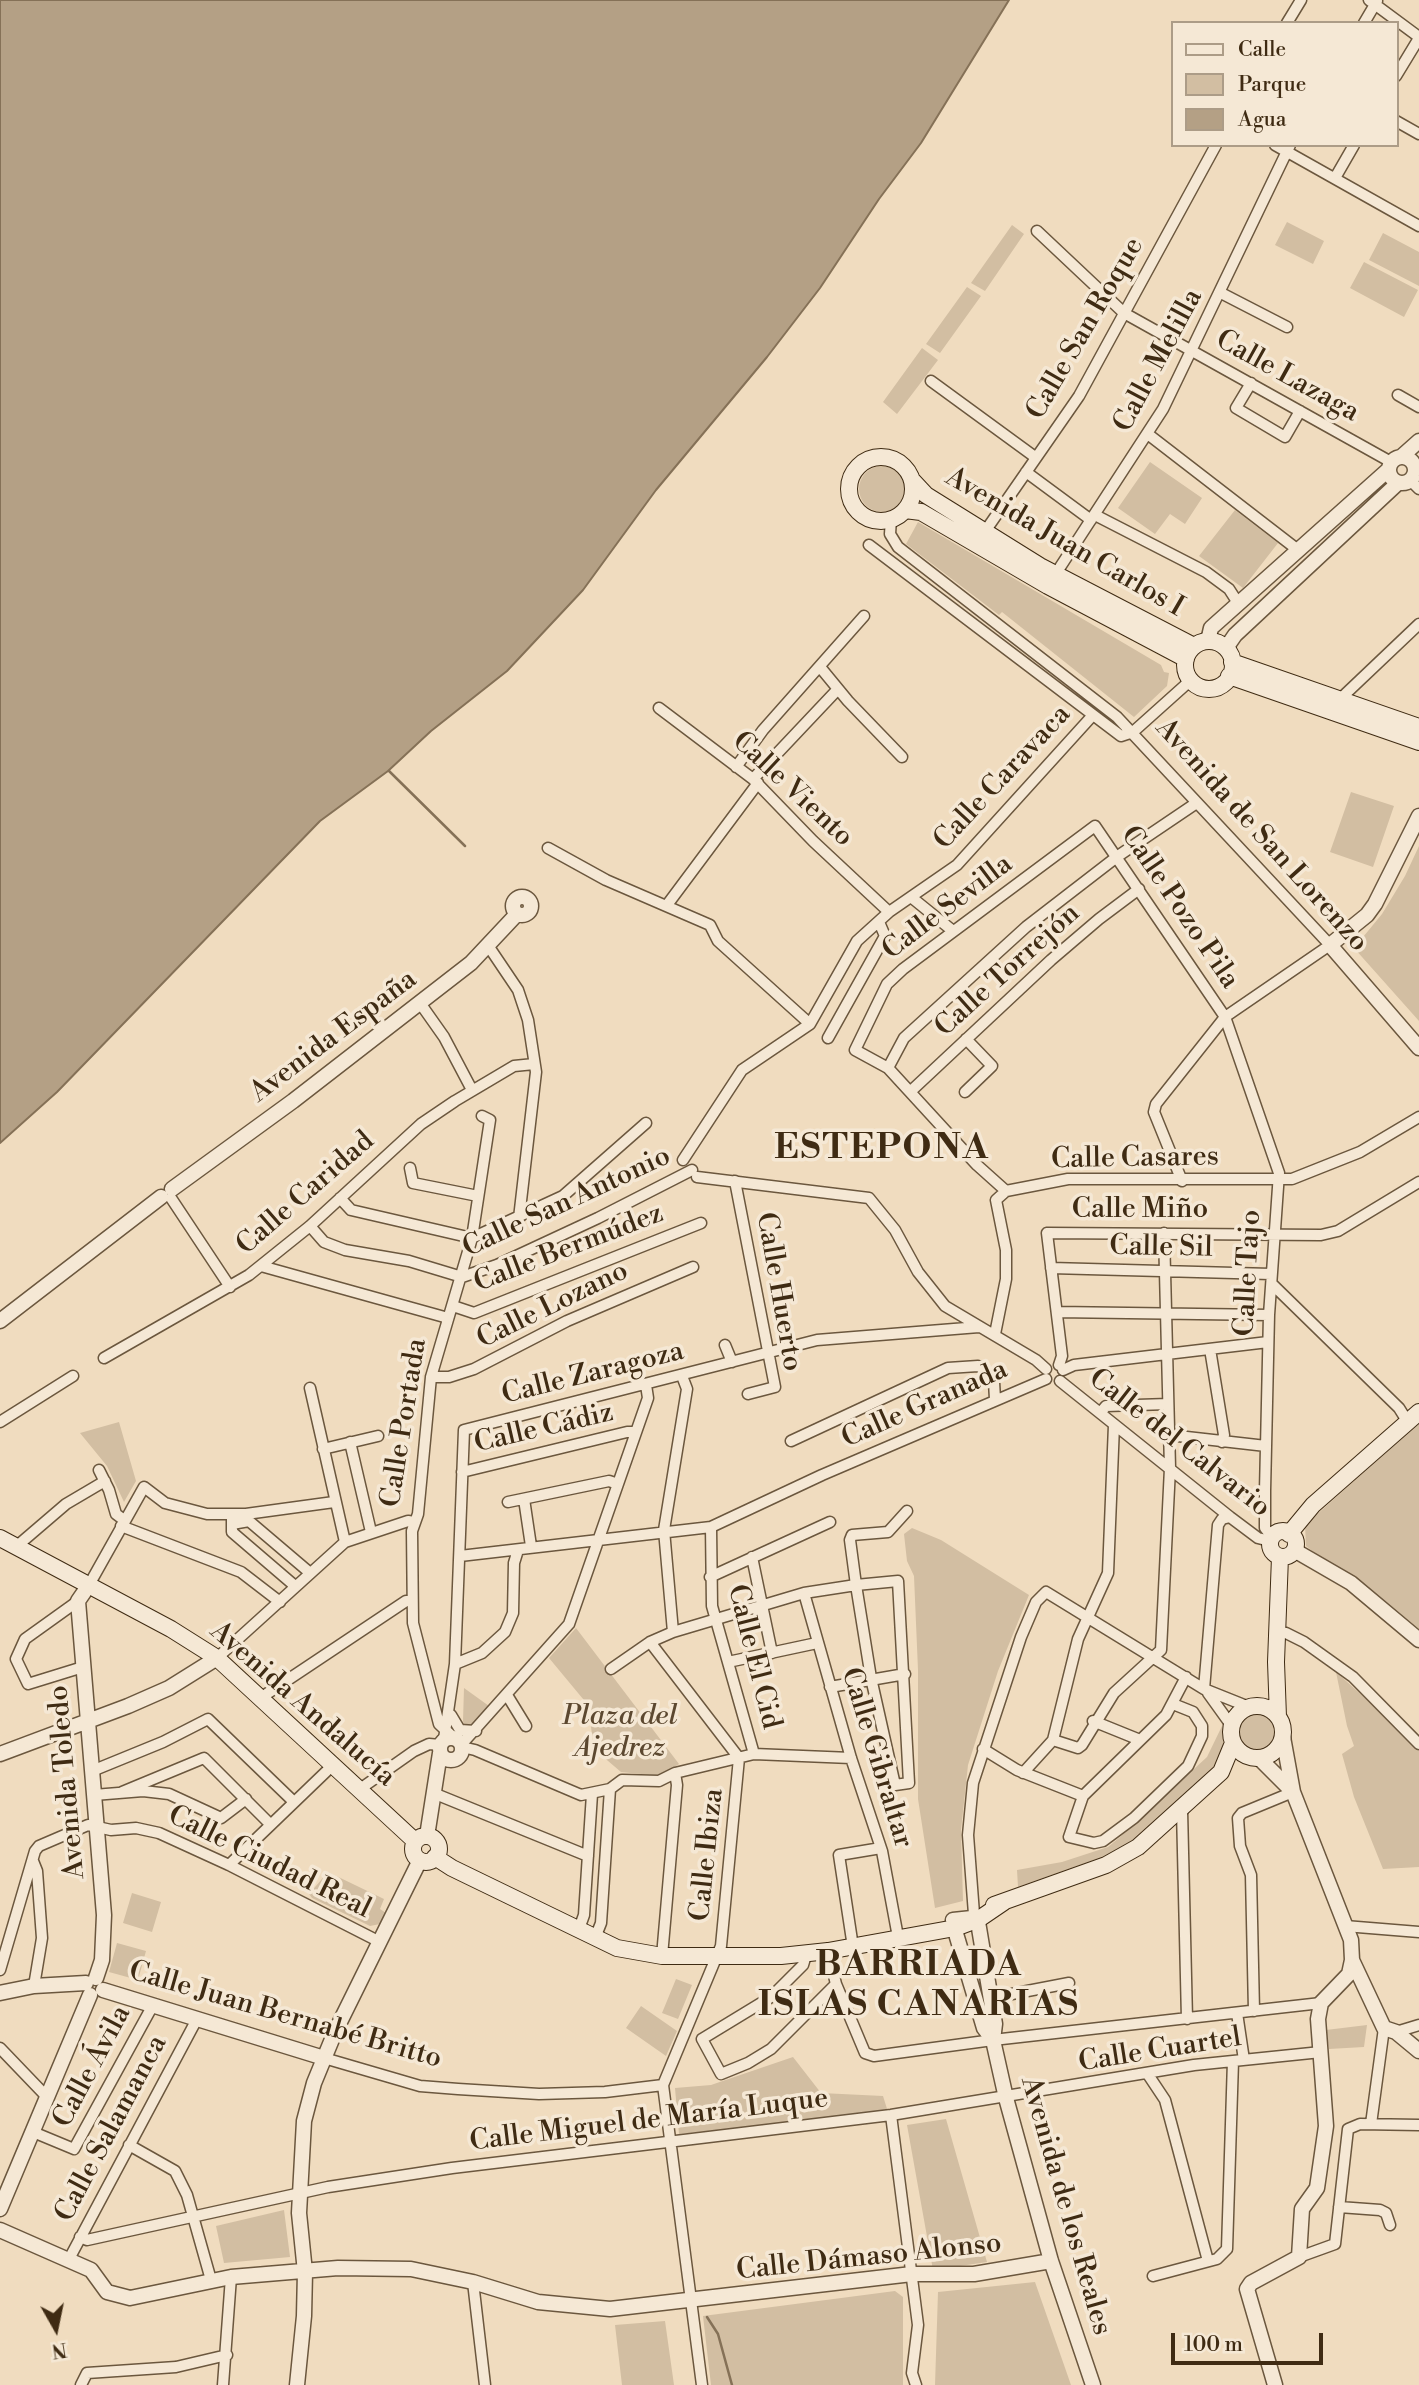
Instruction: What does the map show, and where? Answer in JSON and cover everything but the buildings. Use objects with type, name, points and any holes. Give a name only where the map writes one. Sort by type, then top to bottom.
[{"type":"main road","points":[[887,457],[902,465],[912,480],[913,493],[898,515],[868,518],[855,508],[848,488],[853,473],[865,461],[887,457]]},
{"type":"main road","name":"Avenida Juan Carlos I","points":[[912,480],[926,495],[986,530],[1052,579]]},
{"type":"main road","name":"Avenida Juan Carlos I","points":[[898,515],[921,512],[1052,579],[1196,649],[1229,662]]},
{"type":"main road","points":[[1196,649],[1186,674],[1203,688],[1211,688],[1229,662]]},
{"type":"main road","points":[[1229,662],[1419,727]]},
{"type":"main road","points":[[1229,662],[1419,743]]},
{"type":"main road","points":[[1289,1534],[1313,1505],[1415,1413],[1419,1399]]},
{"type":"main road","points":[[428,1859],[437,1842],[421,1838],[413,1852],[428,1859],[452,1868],[617,1948],[662,1956],[806,1955],[922,1932],[967,1919],[1124,1855],[1182,1810],[1221,1772],[1275,1752],[1283,1738],[1278,1717],[1277,1632],[1287,1553],[1295,1543],[1289,1534],[1280,1532],[1271,1539],[1273,1553],[1287,1553]]},
{"type":"main road","name":"Avenida Andalucía","points":[[0,1538],[217,1658],[359,1789],[421,1838]]},
{"type":"main road","points":[[1221,1772],[1233,1744],[1231,1725],[1238,1714],[1253,1706],[1266,1690],[1276,1662]]},
{"type":"main road","points":[[1253,1706],[1278,1717]]},
{"type":"main road","points":[[1233,1744],[1255,1758]]},
{"type":"street","points":[[1288,21],[1301,0]]},
{"type":"street","points":[[1365,21],[1374,2],[1419,37],[1398,73]]},
{"type":"street","points":[[1398,122],[1419,134]]},
{"type":"street","name":"Calle San Roque","points":[[986,530],[1079,396],[1215,147]]},
{"type":"street","points":[[1335,178],[1353,147]]},
{"type":"street","points":[[1288,148],[1415,224],[1419,210]]},
{"type":"street","name":"Calle Melilla","points":[[1052,579],[1149,435],[1193,352],[1288,148]]},
{"type":"street","name":"Calle Lazaga","points":[[1037,231],[1124,313],[1394,463]]},
{"type":"street","points":[[1221,293],[1287,327]]},
{"type":"street","points":[[931,381],[1035,457]]},
{"type":"street","points":[[1251,383],[1236,408],[1285,437],[1300,411]]},
{"type":"street","points":[[1398,395],[1419,407]]},
{"type":"street","points":[[1149,435],[1298,550]]},
{"type":"street","points":[[1196,649],[1211,628],[1419,441]]},
{"type":"street","points":[[1394,463],[1409,459],[1412,477]]},
{"type":"street","points":[[1394,463],[1391,478],[1412,477]]},
{"type":"street","points":[[1026,472],[1093,517],[1206,572],[1229,589],[1238,603]]},
{"type":"street","points":[[1229,662],[1235,635],[1412,477]]},
{"type":"street","name":"Avenida de San Lorenzo","points":[[898,515],[892,539],[923,568],[1056,669],[1127,734],[1236,842],[1419,1048]]},
{"type":"street","name":"Avenida de San Lorenzo","points":[[869,545],[1093,715],[1127,734]]},
{"type":"street","points":[[908,574],[923,568]]},
{"type":"street","points":[[934,594],[943,583]]},
{"type":"street","points":[[736,766],[763,730],[864,616]]},
{"type":"street","points":[[1338,701],[1419,624]]},
{"type":"street","points":[[1000,645],[1010,634]]},
{"type":"street","points":[[820,667],[902,757]]},
{"type":"street","points":[[1047,680],[1056,669]]},
{"type":"street","points":[[1127,734],[1191,680]]},
{"type":"street","points":[[667,905],[755,781],[838,689]]},
{"type":"street","name":"Calle Viento","points":[[659,708],[755,781],[813,841],[889,912]]},
{"type":"street","name":"Calle Caravaca","points":[[810,1024],[857,941],[889,912],[957,865],[1093,715]]},
{"type":"street","points":[[995,1334],[1006,1279],[1006,1250],[996,1200],[1006,1191],[977,1165],[888,1068],[904,1038],[1026,927],[1118,856],[1195,804]]},
{"type":"street","points":[[1182,1181],[1154,1112],[1156,1104],[1225,1017],[1330,945],[1367,915],[1419,817]]},
{"type":"street","name":"Calle Pozo Pila","points":[[1096,826],[1225,1017]]},
{"type":"street","name":"Calle Sevilla","points":[[888,1068],[855,1050],[887,984],[953,931],[1096,826]]},
{"type":"street","points":[[548,848],[606,880],[710,925],[718,941],[810,1024],[742,1070],[684,1160]]},
{"type":"street","name":"Calle Torrejón","points":[[911,1091],[1099,919],[1139,889]]},
{"type":"street","points":[[911,897],[953,931]]},
{"type":"street","name":"Avenida España","points":[[0,1321],[420,1003],[488,947],[517,914]]},
{"type":"street","points":[[828,1038],[885,936],[878,922]]},
{"type":"street","points":[[488,947],[518,990],[528,1020],[534,1064],[519,1218]]},
{"type":"street","points":[[867,970],[887,984]]},
{"type":"street","points":[[420,1003],[444,1037],[472,1090]]},
{"type":"street","name":"Calle Tajo","points":[[1225,1017],[1279,1173],[1268,1342],[1265,1524],[1271,1539]]},
{"type":"street","points":[[965,1092],[992,1066],[966,1039]]},
{"type":"street","name":"Calle Caridad","points":[[104,1358],[230,1287],[261,1266],[310,1226],[421,1124],[514,1066],[534,1064]]},
{"type":"street","name":"Calle Portada","points":[[421,1838],[436,1801],[450,1745],[439,1724],[411,1601],[415,1522],[418,1514],[431,1377],[472,1238],[490,1119],[482,1116]]},
{"type":"street","name":"Calle Casares","points":[[1006,1191],[1068,1180],[1292,1179],[1341,1161],[1419,1117]]},
{"type":"street","points":[[340,1198],[351,1210],[472,1238],[563,1196],[646,1123]]},
{"type":"street","points":[[410,1168],[414,1182],[478,1196]]},
{"type":"street","name":"Calle San Antonio","points":[[462,1277],[497,1265],[695,1173],[735,1181]]},
{"type":"street","points":[[735,1181],[869,1198],[895,1230],[927,1285],[946,1306],[995,1334],[1054,1383],[1061,1372],[1062,1356],[1051,1268]]},
{"type":"street","name":"Calle Huerto","points":[[735,1181],[775,1387],[748,1394]]},
{"type":"street","name":"Calle Miño","points":[[1051,1268],[1047,1233],[1321,1235],[1338,1231],[1419,1182]]},
{"type":"street","points":[[168,1195],[230,1287]]},
{"type":"street","name":"Calle Bermúdez","points":[[453,1306],[474,1313],[701,1223]]},
{"type":"street","points":[[310,1226],[324,1242],[345,1250],[409,1261],[462,1277]]},
{"type":"street","points":[[1052,1740],[1078,1748],[1093,1721],[1114,1693],[1161,1650],[1170,1468],[1164,1233]]},
{"type":"street","points":[[261,1266],[448,1318]]},
{"type":"street","name":"Calle Lozano","points":[[431,1377],[449,1377],[474,1369],[567,1321],[693,1267]]},
{"type":"street","name":"Calle Sil","points":[[1051,1268],[1165,1271],[1272,1279]]},
{"type":"street","points":[[1272,1279],[1294,1306],[1399,1408],[1415,1413]]},
{"type":"street","points":[[1057,1312],[1269,1315],[1279,1306],[1294,1306]]},
{"type":"street","name":"Calle Zaragoza","points":[[462,1472],[464,1430],[817,1340],[979,1327]]},
{"type":"street","name":"Calle Granada","points":[[711,1527],[995,1399],[1046,1374],[1052,1364],[1061,1372],[1074,1365],[1268,1342]]},
{"type":"street","points":[[725,1345],[732,1362]]},
{"type":"street","points":[[1210,1349],[1224,1435],[1222,1442]]},
{"type":"street","points":[[790,1441],[948,1368],[984,1368],[995,1382],[995,1399]]},
{"type":"street","name":"Calle del Calvario","points":[[1061,1372],[1114,1425],[1258,1538],[1271,1539]]},
{"type":"street","points":[[0,1422],[73,1376]]},
{"type":"street","points":[[673,1632],[664,1530],[687,1389],[682,1376]]},
{"type":"street","points":[[450,1745],[476,1731],[569,1623],[648,1398],[646,1385]]},
{"type":"street","points":[[310,1388],[345,1542]]},
{"type":"street","points":[[1101,1412],[1106,1406],[1168,1404]]},
{"type":"street","points":[[1023,1773],[1052,1740],[1078,1639],[1108,1573],[1114,1425]]},
{"type":"street","name":"Calle Cádiz","points":[[462,1472],[627,1432],[636,1433]]},
{"type":"street","points":[[1169,1435],[1266,1446]]},
{"type":"street","points":[[323,1449],[378,1436]]},
{"type":"street","points":[[350,1442],[371,1532]]},
{"type":"street","points":[[99,1470],[122,1523],[240,1572],[280,1602]]},
{"type":"street","points":[[450,1745],[462,1472]]},
{"type":"street","points":[[17,1546],[66,1504],[105,1481]]},
{"type":"street","points":[[508,1502],[609,1481],[618,1484]]},
{"type":"street","points":[[83,1667],[28,1684],[16,1659],[25,1639],[78,1601],[144,1487],[165,1503],[178,1508],[250,1521],[309,1572]]},
{"type":"street","points":[[524,1499],[531,1546]]},
{"type":"street","points":[[232,1519],[334,1502]]},
{"type":"street","points":[[611,1669],[650,1642],[673,1632],[761,1605],[804,1593],[856,1586],[899,1582],[909,1783],[895,1786],[871,1678],[856,1586],[850,1537],[884,1534],[894,1528],[907,1511]]},
{"type":"street","points":[[1230,1517],[1222,1518],[1218,1525],[1204,1689],[1231,1725]]},
{"type":"street","points":[[232,1519],[232,1532],[295,1586]]},
{"type":"street","points":[[0,1754],[169,1688],[217,1658],[345,1542],[408,1521],[415,1522]]},
{"type":"street","points":[[710,1577],[830,1522]]},
{"type":"street","points":[[460,1556],[664,1530],[711,1527]]},
{"type":"street","name":"Calle El Cid","points":[[711,1527],[710,1577],[715,1619],[754,1754]]},
{"type":"street","points":[[455,1664],[482,1654],[505,1632],[513,1613],[514,1563],[519,1550]]},
{"type":"street","points":[[1287,1553],[1351,1583],[1419,1640]]},
{"type":"street","points":[[752,1558],[772,1653]]},
{"type":"street","name":"Avenida de los Reales","points":[[993,2040],[984,2028],[967,1919],[968,1835],[973,1783],[1021,1637],[1036,1602],[1046,1592],[1089,1618]]},
{"type":"street","name":"Calle Gibraltar","points":[[804,1593],[851,1758],[881,1847],[898,1937]]},
{"type":"street","name":"Avenida Toledo","points":[[0,2209],[94,1986],[102,1960],[104,1930],[97,1825],[78,1601]]},
{"type":"street","points":[[262,1697],[411,1601]]},
{"type":"street","points":[[1089,1618],[1204,1689],[1253,1706]]},
{"type":"street","points":[[1277,1632],[1286,1633],[1304,1642],[1353,1677],[1419,1744]]},
{"type":"street","points":[[650,1642],[739,1758]]},
{"type":"street","points":[[728,1662],[817,1643]]},
{"type":"street","points":[[831,1687],[905,1674]]},
{"type":"street","points":[[1173,1704],[1193,1712],[1202,1726],[1202,1736],[1188,1766],[1135,1818],[1099,1843],[1069,1837],[1083,1796],[1173,1704],[1186,1677]]},
{"type":"street","points":[[430,1687],[444,1694],[453,1686]]},
{"type":"street","points":[[507,1695],[526,1726]]},
{"type":"street","points":[[450,1713],[460,1730],[476,1731]]},
{"type":"street","points":[[92,1771],[163,1742],[208,1719],[294,1802]]},
{"type":"street","points":[[1093,1721],[1140,1740]]},
{"type":"street","points":[[1283,1738],[1293,1792],[1351,1940],[1352,1960],[1349,1974],[1321,2003],[1318,2019],[1326,2126],[1317,2188],[1302,2209],[1299,2257]]},
{"type":"street","points":[[359,1789],[414,1751],[429,1744],[450,1745],[582,1795],[610,1789],[622,1780],[659,1781],[674,1773],[754,1754],[851,1758]]},
{"type":"street","points":[[983,1749],[1023,1773],[1083,1796]]},
{"type":"street","points":[[122,1792],[204,1758],[270,1824]]},
{"type":"street","name":"Calle Ibiza","points":[[663,2085],[718,1956],[739,1758]]},
{"type":"street","points":[[1255,1758],[1293,1792]]},
{"type":"street","points":[[229,1865],[333,1765]]},
{"type":"street","points":[[662,1956],[677,1785],[674,1773]]},
{"type":"street","points":[[595,1938],[601,1923],[610,1789]]},
{"type":"street","points":[[94,1795],[144,1791],[169,1794],[221,1818],[246,1799]]},
{"type":"street","points":[[1254,2011],[1251,1875],[1240,1846],[1238,1818],[1242,1813],[1293,1792]]},
{"type":"street","points":[[579,1929],[584,1915],[592,1794]]},
{"type":"street","points":[[436,1801],[588,1856]]},
{"type":"street","points":[[1182,1810],[1187,2020]]},
{"type":"street","points":[[0,1969],[39,1846],[88,1825],[97,1825]]},
{"type":"street","name":"Calle Ciudad Real","points":[[97,1825],[111,1830],[136,1828],[159,1833],[229,1865],[380,1942]]},
{"type":"street","points":[[853,1947],[839,1855],[881,1847]]},
{"type":"street","points":[[298,2385],[305,2272],[299,2193],[304,2121],[324,2058],[380,1942],[428,1859]]},
{"type":"street","points":[[33,1861],[37,1871],[42,1938],[34,1986]]},
{"type":"street","name":"Avenida de los Reales","points":[[967,1919],[991,1998],[993,2040],[1006,2098],[1051,2261],[1093,2385]]},
{"type":"street","points":[[1345,1927],[1419,1932]]},
{"type":"street","points":[[828,1951],[836,1984],[865,2053],[874,2056],[1321,2003]]},
{"type":"street","points":[[702,2039],[771,1997],[803,1965],[806,1955]]},
{"type":"street","points":[[1352,1960],[1390,2030],[1419,2052]]},
{"type":"street","points":[[991,1998],[1069,1983]]},
{"type":"street","points":[[685,2032],[702,2039],[721,2074],[748,2063],[771,2049],[836,1984]]},
{"type":"street","points":[[0,1993],[34,1986],[94,1986]]},
{"type":"street","name":"Calle Juan Bernabé Britto","points":[[94,1986],[420,2086],[540,2094],[604,2092],[663,2085]]},
{"type":"street","name":"Calle Ávila","points":[[33,2132],[74,2149],[153,2005]]},
{"type":"street","points":[[1153,2276],[1222,2256],[1227,2249],[1238,2061],[1237,2013]]},
{"type":"street","name":"Calle Salamanca","points":[[68,2260],[197,2018]]},
{"type":"street","points":[[1390,2030],[1419,2025]]},
{"type":"street","points":[[1371,2124],[1390,2030]]},
{"type":"street","points":[[0,2048],[47,2097]]},
{"type":"street","name":"Calle Cuartel","points":[[1006,2098],[1147,2073],[1321,2052]]},
{"type":"street","points":[[1147,2073],[1165,2100],[1208,2261]]},
{"type":"street","points":[[663,2085],[702,2385]]},
{"type":"street","name":"Calle Miguel de María Luque","points":[[80,2236],[87,2240],[299,2193],[452,2168],[891,2115],[1006,2098]]},
{"type":"street","points":[[891,2115],[918,2325],[912,2373],[916,2385]]},
{"type":"street","points":[[1275,2385],[1247,2289],[1251,2283],[1299,2257],[1335,2244],[1348,2129],[1371,2124],[1401,2127],[1419,2124]]},
{"type":"street","points":[[129,2145],[176,2171],[194,2217],[211,2280]]},
{"type":"street","points":[[1339,2207],[1380,2210],[1386,2213],[1391,2225]]},
{"type":"street","name":"Calle Dámaso Alonso","points":[[0,2230],[92,2270],[102,2288],[119,2296],[151,2296],[231,2277],[338,2268],[411,2269],[473,2282],[538,2302],[610,2309],[912,2274],[974,2274],[1051,2261]]},
{"type":"street","points":[[223,2385],[231,2277]]},
{"type":"street","points":[[473,2282],[485,2385]]},
{"type":"street","points":[[80,2385],[87,2373],[176,2367],[227,2355]]},
{"type":"green space","points":[[1287,222],[1324,241],[1313,264],[1275,245]]},
{"type":"green space","points":[[1012,225],[1024,234],[985,291],[971,283]]},
{"type":"green space","points":[[1383,233],[1419,252],[1419,286],[1369,260]]},
{"type":"green space","points":[[1364,262],[1418,290],[1404,317],[1350,288]]},
{"type":"green space","points":[[967,287],[981,296],[940,353],[926,344]]},
{"type":"green space","points":[[922,348],[938,360],[897,414],[883,402]]},
{"type":"green space","points":[[1150,462],[1202,498],[1185,524],[1170,514],[1155,534],[1118,508]]},
{"type":"green space","points":[[882,466],[899,472],[905,489],[899,506],[882,512],[865,506],[859,489],[865,472]]},
{"type":"green space","points":[[1235,510],[1278,543],[1243,588],[1199,556]]},
{"type":"green space","points":[[918,522],[1161,665],[1164,672],[1169,673],[1167,686],[1134,717],[1002,612],[999,615],[906,544]]},
{"type":"green space","points":[[1351,792],[1394,806],[1373,867],[1330,852]]},
{"type":"green space","points":[[1419,846],[1419,1021],[1354,948],[1382,914]]},
{"type":"green space","points":[[119,1422],[136,1481],[124,1502],[107,1466],[80,1433]]},
{"type":"green space","points":[[1419,1423],[1419,1635],[1306,1546],[1305,1525]]},
{"type":"green space","points":[[912,1528],[941,1540],[1029,1595],[998,1671],[968,1765],[961,1830],[963,1901],[935,1908],[918,1799],[918,1670],[914,1576],[907,1561],[904,1534]]},
{"type":"green space","name":"Plaza del Ajedrez","points":[[576,1628],[679,1764],[662,1776],[621,1772],[594,1749],[588,1705],[549,1658]]},
{"type":"green space","points":[[1336,1672],[1400,1729],[1419,1751],[1419,1867],[1383,1869],[1354,1797],[1342,1754],[1354,1746]]},
{"type":"green space","points":[[464,1688],[489,1706],[470,1727],[464,1725],[463,1721]]},
{"type":"green space","points":[[1257,1714],[1270,1719],[1275,1732],[1270,1745],[1257,1750],[1244,1745],[1239,1732],[1244,1719]]},
{"type":"green space","points":[[1222,1726],[1224,1750],[1221,1760],[1149,1831],[1108,1855],[1018,1887],[1017,1870],[1062,1862],[1108,1847],[1207,1757]]},
{"type":"green space","points":[[328,1872],[384,1899],[380,1909],[386,1913],[380,1924],[370,1926],[312,1898],[309,1894]]},
{"type":"green space","points":[[132,1893],[161,1902],[152,1932],[123,1923]]},
{"type":"green space","points":[[117,1943],[146,1951],[138,1980],[109,1972]]},
{"type":"green space","points":[[676,1979],[692,1985],[678,2019],[662,2013]]},
{"type":"green space","points":[[641,2006],[677,2031],[666,2056],[626,2028]]},
{"type":"green space","points":[[1367,2025],[1364,2047],[1329,2049],[1326,2030]]},
{"type":"green space","points":[[793,2057],[821,2093],[883,2096],[888,2112],[679,2134],[675,2088],[711,2085]]},
{"type":"green space","points":[[946,2119],[987,2262],[933,2270],[907,2125]]},
{"type":"green space","points":[[284,2210],[290,2257],[224,2263],[216,2226]]},
{"type":"green space","points":[[1035,2282],[1071,2385],[935,2385],[938,2292]]},
{"type":"green space","points":[[895,2291],[903,2297],[903,2385],[711,2385],[703,2316]]},
{"type":"green space","points":[[665,2321],[674,2385],[622,2385],[615,2325]]},
{"type":"water","points":[[0,0],[1009,0],[921,143],[879,199],[820,288],[767,357],[656,490],[583,590],[507,671],[431,731],[388,771],[320,821],[57,1092],[0,1143]]},
{"type":"waterway","points":[[389,771],[465,846]]},
{"type":"waterway","points":[[707,2317],[718,2334],[732,2385]]},
{"type":"district","name":"ESTEPONA","points":[[882,1150]]},
{"type":"district","name":"BARRIADA ISLAS CANARIAS","points":[[919,1987]]}]
